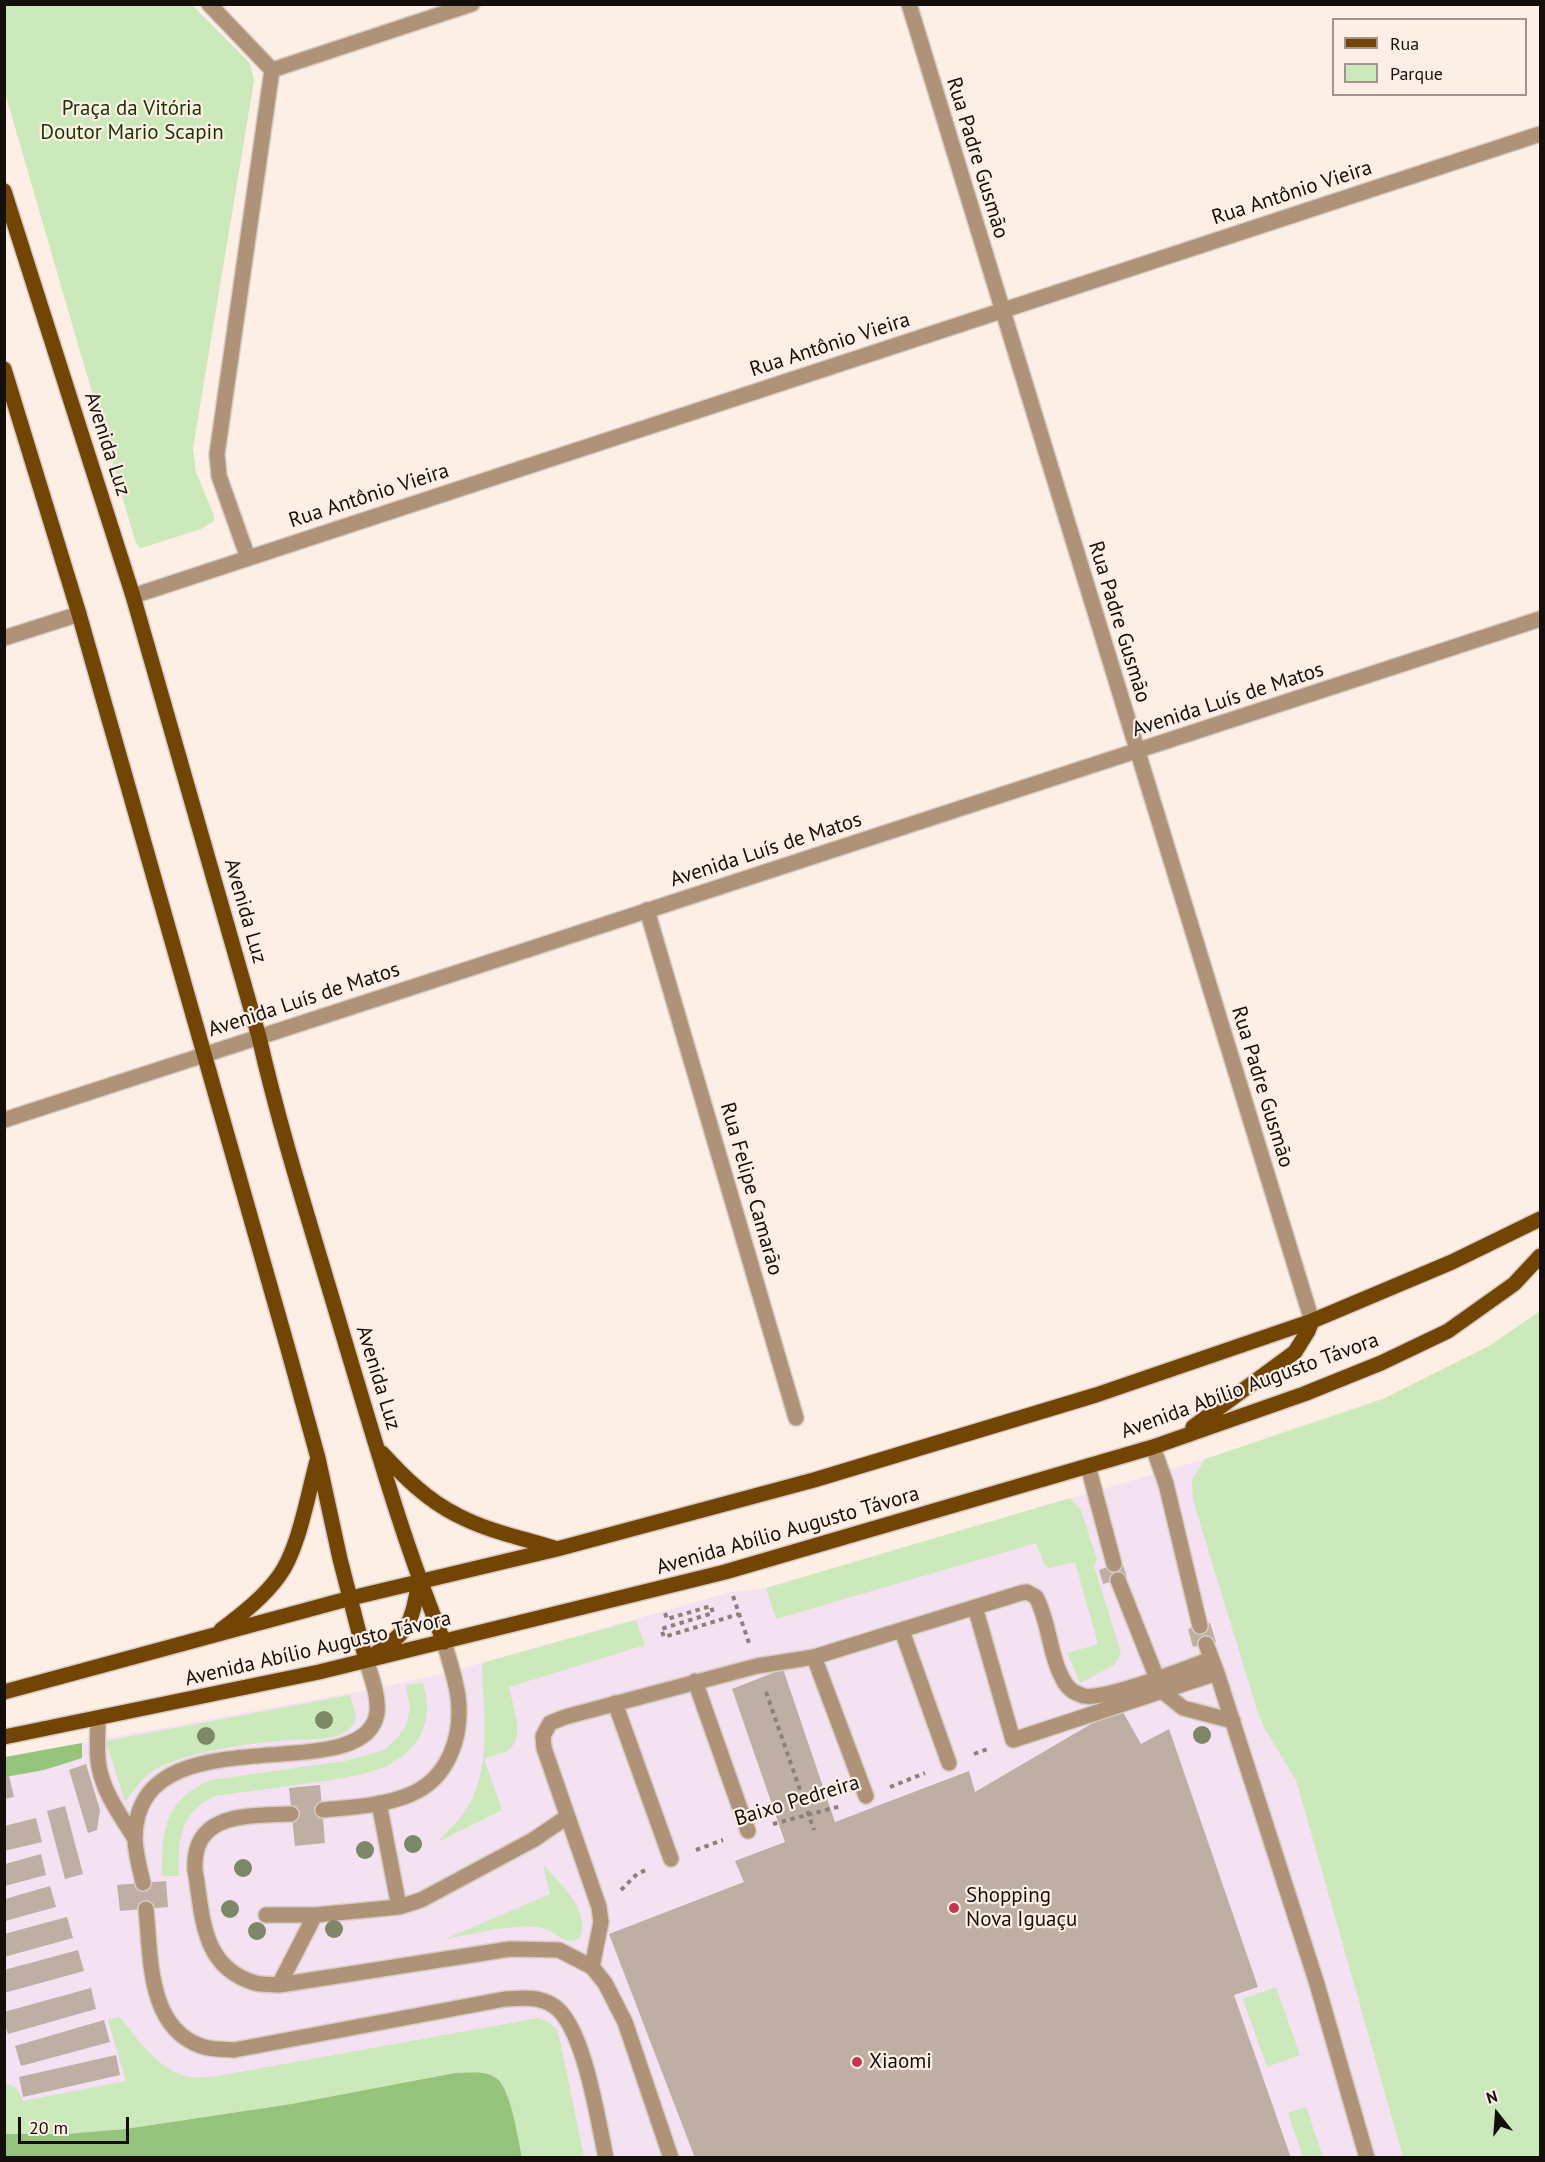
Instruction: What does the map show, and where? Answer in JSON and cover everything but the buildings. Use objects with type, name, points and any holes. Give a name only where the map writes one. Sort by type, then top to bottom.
[{"type":"main road","name":"Avenida Luz","points":[[4,191],[133,596],[259,1037],[275,1105],[377,1447],[419,1582],[444,1642]]},
{"type":"main road","points":[[4,369],[79,614],[318,1458],[340,1559],[366,1660],[398,1639],[408,1627],[419,1582]]},
{"type":"main road","name":"Avenida Abílio Augusto Távora","points":[[4,1692],[351,1598],[557,1549],[838,1473],[1096,1395],[1312,1321],[1452,1262],[1540,1219]]},
{"type":"main road","name":"Avenida Abílio Augusto Távora","points":[[4,1737],[98,1719],[366,1660],[725,1572],[1153,1446],[1304,1394],[1381,1363],[1448,1331],[1514,1284],[1540,1256]]},
{"type":"main road","points":[[1178,1438],[1295,1352],[1312,1321]]},
{"type":"main road","points":[[377,1447],[407,1480],[434,1502],[456,1515],[489,1529],[557,1549]]},
{"type":"main road","points":[[214,1635],[261,1597],[280,1574],[292,1551],[318,1458]]},
{"type":"street","points":[[209,4],[272,70]]},
{"type":"street","points":[[272,70],[472,4]]},
{"type":"street","name":"Rua Padre Gusmão","points":[[909,4],[1001,311],[1312,1321]]},
{"type":"street","points":[[248,558],[219,476],[217,454],[272,70]]},
{"type":"street","name":"Rua Antônio Vieira","points":[[133,596],[1540,134]]},
{"type":"street","points":[[4,638],[79,614]]},
{"type":"street","name":"Avenida Luís de Matos","points":[[4,1120],[1540,619]]},
{"type":"street","name":"Rua Felipe Camarão","points":[[647,910],[795,1418]]},
{"type":"street","points":[[1153,1446],[1166,1484],[1200,1626]]},
{"type":"street","points":[[1088,1466],[1114,1564]]},
{"type":"street","points":[[1118,1580],[1160,1685],[1183,1708],[1233,1721]]},
{"type":"street","points":[[592,1967],[601,1922],[599,1906],[544,1748],[543,1736],[550,1723],[615,1702],[695,1681],[757,1666],[814,1658],[1027,1592],[1036,1597],[1059,1670],[1066,1685],[1072,1691],[1085,1696],[1160,1685]]},
{"type":"street","points":[[975,1607],[1013,1740],[1214,1666]]},
{"type":"street","points":[[902,1631],[949,1763]]},
{"type":"street","points":[[322,1810],[379,1803],[409,1796],[427,1786],[449,1762],[455,1745],[458,1708],[453,1671],[444,1642]]},
{"type":"street","points":[[1206,1644],[1317,1984],[1367,2157]]},
{"type":"street","points":[[814,1658],[866,1796]]},
{"type":"street","points":[[143,1883],[135,1839],[138,1818],[156,1785],[173,1773],[193,1765],[337,1748],[360,1738],[370,1728],[377,1715],[374,1689],[366,1660]]},
{"type":"street","points":[[695,1681],[748,1831]]},
{"type":"street","points":[[615,1702],[671,1859]]},
{"type":"street","points":[[98,1719],[99,1766],[104,1784],[135,1839]]},
{"type":"street","points":[[379,1803],[399,1907]]},
{"type":"street","points":[[291,1814],[240,1816],[222,1821],[208,1829],[199,1844],[194,1858],[207,1939],[214,1954],[226,1968],[256,1983],[279,1985],[510,1949],[559,1950],[592,1967],[605,1983],[625,2022],[671,2157]]},
{"type":"street","points":[[266,1916],[315,1915],[399,1907],[439,1892],[533,1840],[567,1817]]},
{"type":"street","points":[[146,1909],[154,1986],[163,2014],[180,2034],[202,2047],[234,2050],[505,1999],[533,1998],[554,2006],[567,2018],[580,2044],[606,2157]]},
{"type":"street","points":[[279,1985],[315,1915]]},
{"type":"path","points":[[732,1592],[814,1830]]},
{"type":"path","points":[[664,1611],[667,1619],[711,1605],[713,1613],[661,1629],[664,1637],[739,1614]]},
{"type":"path","name":"Baixo Pedreira","points":[[599,1906],[611,1900],[637,1874],[671,1859],[748,1831],[829,1810],[1013,1740]]},
{"type":"shaded area","points":[[1205,1459],[1403,2157],[522,2157],[507,2094],[498,2079],[484,2073],[455,2073],[5,2134],[5,1757],[374,1689],[453,1671],[731,1592],[766,1588]]},
{"type":"green space","name":"Praça da Vitória Doutor Mario Scapin","points":[[5,4],[192,5],[250,63],[254,81],[193,448],[196,472],[214,515],[214,521],[201,529],[145,547],[140,548],[136,544],[5,93]]},
{"type":"green space","points":[[1540,1311],[1540,2157],[1403,2157],[1296,1780],[1265,1729],[1258,1713],[1193,1500],[1192,1480],[1205,1459],[1385,1398],[1489,1346]]},
{"type":"green space","points":[[1070,1498],[1081,1510],[1097,1560],[1094,1566],[1121,1653],[1114,1665],[1080,1683],[1067,1653],[1098,1644],[1075,1562],[1048,1568],[1045,1566],[1036,1543],[776,1619],[766,1588]]},
{"type":"green space","points":[[636,1620],[645,1645],[509,1687],[517,1721],[516,1738],[513,1746],[507,1751],[484,1759],[502,1810],[438,1842],[463,1814],[473,1797],[479,1779],[485,1741],[482,1663]]},
{"type":"green space","points":[[423,1683],[427,1710],[423,1730],[413,1746],[400,1758],[367,1773],[348,1777],[215,1796],[194,1811],[183,1829],[180,1839],[179,1876],[162,1876],[163,1844],[169,1818],[175,1807],[195,1788],[211,1780],[345,1761],[384,1750],[399,1736],[407,1723],[410,1708],[406,1685]]},
{"type":"green space","points":[[350,1695],[356,1716],[353,1725],[338,1735],[322,1739],[255,1743],[196,1754],[162,1766],[149,1774],[125,1802],[106,1741]]},
{"type":"green space","points":[[82,1743],[82,1758],[44,1770],[5,1777],[5,1757]]},
{"type":"green space","points":[[543,1865],[565,1889],[578,1908],[582,1928],[580,1938],[569,1941],[542,1928],[521,1927],[445,1939],[550,1894]]},
{"type":"green space","points":[[1276,1987],[1300,2055],[1267,2067],[1243,1999]]},
{"type":"green space","points":[[120,2017],[159,2062],[179,2074],[190,2077],[218,2076],[538,2018],[549,2022],[558,2031],[584,2157],[522,2157],[507,2094],[455,2073],[291,2104],[125,2129],[65,2134],[5,2134],[6,2083],[17,2088],[23,2101],[126,2081],[108,2020]]},
{"type":"green space","points":[[477,2072],[492,2075],[501,2084],[510,2103],[522,2157],[5,2157],[5,2134],[65,2134],[125,2129],[291,2104],[455,2073]]},
{"type":"green space","points":[[1306,2107],[1323,2157],[1303,2157],[1288,2113]]},
{"type":"place","name":"Shopping Nova Iguaçu","points":[[954,1908]]},
{"type":"place","name":"Xiaomi","points":[[857,2062]]}]
